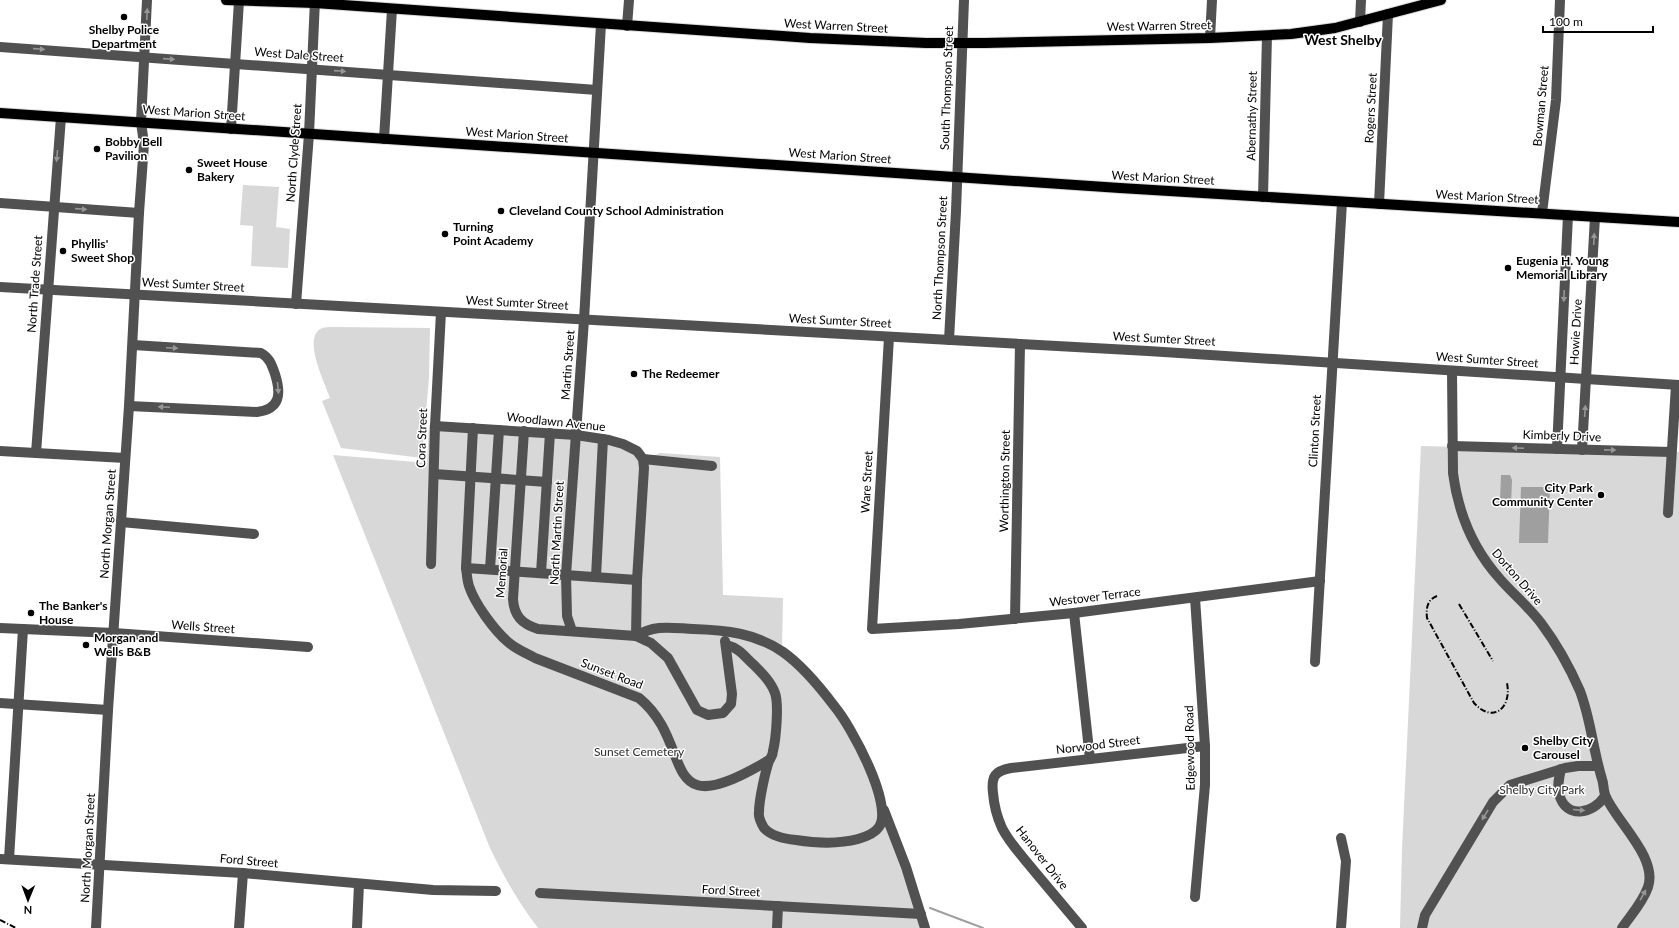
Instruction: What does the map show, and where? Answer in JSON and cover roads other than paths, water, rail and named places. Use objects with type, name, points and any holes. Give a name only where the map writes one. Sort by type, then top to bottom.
[{"type":"main road","name":"West Warren Street","points":[[226,0],[396,6],[627,26],[841,40],[962,43],[1266,36],[1328,29],[1441,0]]},
{"type":"main road","name":"West Marion Street","points":[[0,113],[957,178],[1679,222]]},
{"type":"street","name":"North Morgan Street","points":[[96,928],[108,710],[136,295],[139,213],[144,144],[141,122],[147,0]]},
{"type":"street","points":[[627,26],[629,0]]},
{"type":"street","name":"South Thompson Street","points":[[957,178],[964,0]]},
{"type":"street","points":[[1210,38],[1212,0]]},
{"type":"street","points":[[1360,22],[1362,0]]},
{"type":"street","name":"Bowman Street","points":[[1542,213],[1556,100],[1560,0]]},
{"type":"street","points":[[231,129],[239,1]]},
{"type":"street","name":"North Clyde Street","points":[[296,304],[308,134],[315,2]]},
{"type":"street","points":[[384,139],[388,75],[396,6]]},
{"type":"street","name":"Rogers Street","points":[[1379,204],[1388,14]]},
{"type":"street","name":"Martin Street","points":[[576,435],[601,24]]},
{"type":"street","name":"Abernathy Street","points":[[1263,197],[1266,36]]},
{"type":"street","name":"West Dale Street","points":[[0,47],[596,90]]},
{"type":"street","name":"North Trade Street","points":[[36,453],[61,117]]},
{"type":"street","name":"North Thompson Street","points":[[949,340],[957,178]]},
{"type":"street","name":"Clinton Street","points":[[1315,662],[1342,202]]},
{"type":"street","points":[[0,203],[139,213]]},
{"type":"street","name":"Howie Drive","points":[[1557,449],[1568,215]]},
{"type":"street","name":"Howie Drive","points":[[1582,450],[1595,217]]},
{"type":"street","name":"West Sumter Street","points":[[0,287],[1020,344],[1678,385]]},
{"type":"street","name":"Cora Street","points":[[431,564],[435,426],[441,312]]},
{"type":"street","name":"Ware Street","points":[[872,629],[889,337]]},
{"type":"street","name":"Worthington Street","points":[[1015,619],[1020,344]]},
{"type":"street","points":[[129,406],[257,412],[266,410],[273,406],[276,403],[278,394],[278,386],[272,365],[266,356],[261,353],[133,345]]},
{"type":"street","name":"Dorton Drive","points":[[1452,371],[1452,446],[1455,488],[1463,520],[1481,554],[1493,571],[1541,623],[1562,657],[1580,692],[1594,738],[1597,766],[1602,780],[1605,796],[1644,856],[1649,875],[1648,887],[1644,896],[1622,928]]},
{"type":"street","points":[[1668,512],[1671,452],[1678,385]]},
{"type":"street","name":"Woodlawn Avenue","points":[[435,426],[576,435],[603,439],[631,448],[637,451],[643,459]]},
{"type":"street","name":"Sunset Road","points":[[474,428],[466,568],[469,586],[476,600],[508,642],[525,653],[552,666],[640,698],[652,709],[660,721],[683,774],[694,784],[706,787],[725,782],[747,774],[770,760]]},
{"type":"street","points":[[490,570],[499,430]]},
{"type":"street","name":"Memorial","points":[[524,431],[513,607],[518,616],[526,624],[538,629],[636,636]]},
{"type":"street","points":[[541,573],[550,433]]},
{"type":"street","name":"North Martin Street","points":[[572,631],[567,616],[566,575],[576,435]]},
{"type":"street","points":[[596,577],[603,439]]},
{"type":"street","name":"Kimberly Drive","points":[[1452,446],[1671,452]]},
{"type":"street","points":[[0,451],[125,458]]},
{"type":"street","points":[[636,636],[637,580],[644,468],[643,459],[712,466]]},
{"type":"street","points":[[434,474],[547,482]]},
{"type":"street","points":[[121,522],[254,534]]},
{"type":"street","points":[[466,568],[637,580]]},
{"type":"street","name":"Westover Terrace","points":[[872,629],[959,624],[1074,613],[1320,581]]},
{"type":"street","name":"Edgewood Road","points":[[1195,598],[1205,746],[1204,785],[1195,897]]},
{"type":"street","points":[[1074,613],[1090,759]]},
{"type":"street","points":[[636,636],[648,629],[659,627],[716,629],[742,633],[769,644],[794,661],[809,676],[842,716],[867,760],[906,867],[925,928]]},
{"type":"street","name":"Wells Street","points":[[0,628],[114,633],[308,647]]},
{"type":"street","points":[[4,859],[23,629]]},
{"type":"street","points":[[636,636],[651,643],[668,658],[697,710],[708,715],[724,713],[731,704],[732,694],[727,645],[716,629]]},
{"type":"street","points":[[727,645],[739,650],[766,678],[776,693],[776,730],[774,749],[759,805],[759,815],[764,828],[774,836],[799,840],[827,842],[860,839],[872,833],[879,827],[883,815],[880,799]]},
{"type":"street","points":[[0,703],[108,710]]},
{"type":"street","name":"Norwood Street","points":[[995,774],[1001,770],[1011,768],[1205,746]]},
{"type":"street","points":[[1422,928],[1425,915],[1499,794],[1510,785],[1560,769],[1578,766],[1597,766]]},
{"type":"street","points":[[1560,769],[1558,788],[1560,797],[1567,807],[1572,810],[1583,811],[1593,809],[1605,796]]},
{"type":"street","name":"Hanover Drive","points":[[995,774],[993,778],[993,796],[999,819],[1006,834],[1023,857],[1082,928]]},
{"type":"street","points":[[1341,838],[1346,861],[1341,928]]},
{"type":"street","name":"Ford Street","points":[[4,859],[243,874],[433,890],[496,891]]},
{"type":"street","points":[[239,928],[243,874]]},
{"type":"street","points":[[357,928],[359,884]]},
{"type":"street","name":"Ford Street","points":[[540,893],[921,914]]},
{"type":"street","points":[[776,928],[778,906]]},
{"type":"waterway","points":[[930,908],[983,928]]},
{"type":"railway","points":[[1437,596],[1429,602],[1427,618],[1474,703],[1481,709],[1488,712],[1500,710],[1507,700],[1507,683]]},
{"type":"railway","points":[[1459,604],[1493,661]]},
{"type":"railway","points":[[0,920],[16,928]]},
{"type":"place","name":"Shelby Police Department","points":[[124,17]]},
{"type":"place","name":"Bobby Bell Pavilion","points":[[97,149]]},
{"type":"place","name":"Sweet House Bakery","points":[[189,170]]},
{"type":"place","name":"Cleveland County School Administration","points":[[501,211]]},
{"type":"place","name":"Turning Point Academy","points":[[445,234]]},
{"type":"place","name":"Phyllis' Sweet Shop","points":[[63,251]]},
{"type":"place","name":"Eugenia H. Young Memorial Library","points":[[1508,268]]},
{"type":"place","name":"The Redeemer","points":[[634,374]]},
{"type":"place","name":"City Park Community Center","points":[[1601,495]]},
{"type":"place","name":"The Banker's House","points":[[31,613]]},
{"type":"place","name":"Morgan and Wells B&B","points":[[86,645]]},
{"type":"place","name":"Shelby City Carousel","points":[[1525,748]]},
{"type":"district","name":"West Shelby","points":[[1343,40]]},
{"type":"park label","name":"Sunset Cemetery","points":[[639,752]]},
{"type":"park label","name":"Shelby City Park","points":[[1542,790]]}]
